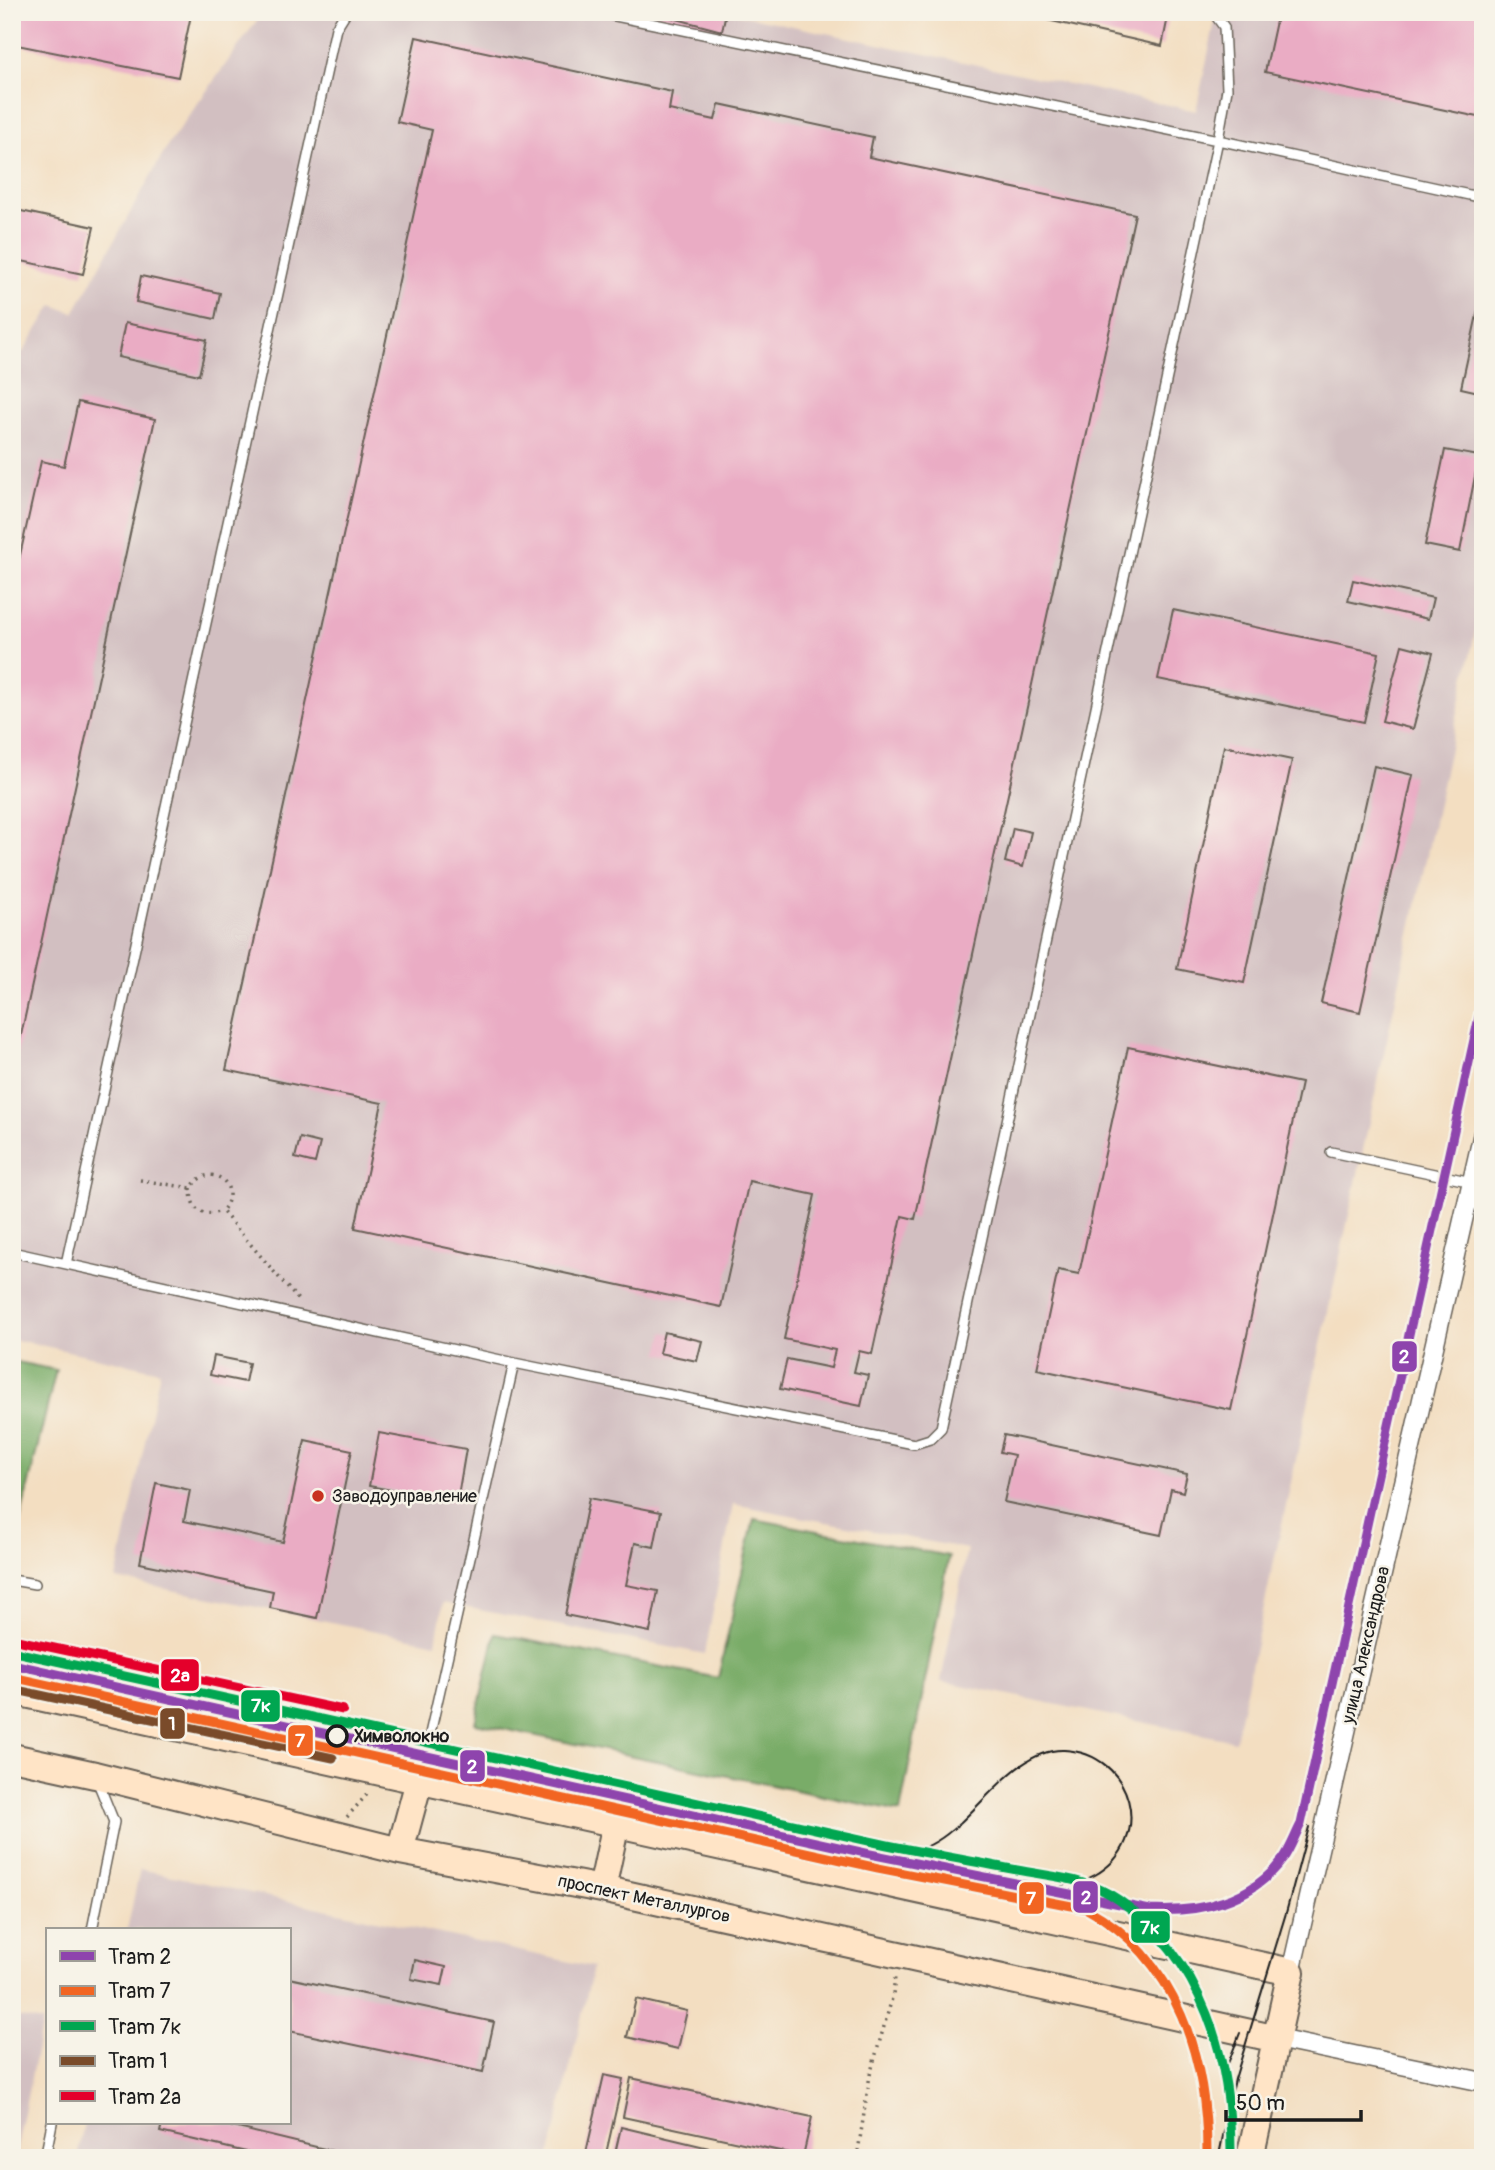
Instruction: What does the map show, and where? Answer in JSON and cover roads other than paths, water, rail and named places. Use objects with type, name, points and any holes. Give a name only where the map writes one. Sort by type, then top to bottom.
[{"type":"street","name":"улица Александрова","points":[[1251,2158],[1483,1133]]},
{"type":"street","points":[[12,1691],[1292,1972]]},
{"type":"street","name":"проспект Металлургов","points":[[12,1757],[400,1851],[602,1889],[1277,2039]]},
{"type":"street","points":[[400,1851],[419,1781]]},
{"type":"street","points":[[602,1889],[616,1823]]},
{"type":"street","points":[[1277,2039],[1483,2082]]},
{"type":"lane","points":[[66,1264],[335,28],[346,12]]},
{"type":"lane","points":[[596,12],[1218,140],[1483,198]]},
{"type":"lane","points":[[12,1252],[514,1363],[915,1444],[930,1439],[941,1428],[1218,140],[1227,89],[1224,27],[1213,12]]},
{"type":"lane","points":[[1331,1152],[1472,1182]]},
{"type":"lane","points":[[419,1781],[514,1363]]},
{"type":"lane","points":[[12,1580],[35,1584]]},
{"type":"lane","points":[[92,1928],[114,1822],[95,1775]]},
{"type":"lane","points":[[45,2158],[52,2124]]},
{"type":"tram line","name":"2","points":[[12,1664],[870,1854],[1150,1910],[1206,1906],[1240,1894],[1256,1885],[1283,1859],[1301,1824],[1483,999]]},
{"type":"tram line","name":"2а","points":[[17,1640],[343,1710]]},
{"type":"tram line","name":"7к","points":[[15,1652],[869,1841],[1070,1879],[1095,1887],[1119,1900],[1148,1924],[1172,1951],[1192,1981],[1207,2014],[1226,2084],[1231,2158]]},
{"type":"tram line","name":"7","points":[[12,1677],[878,1868],[1087,1909],[1118,1930],[1144,1955],[1165,1984],[1182,2016],[1201,2085],[1207,2158]]},
{"type":"tram line","name":"1","points":[[12,1689],[333,1758]]},
{"type":"tram line","points":[[870,1854],[913,1851],[937,1841],[1013,1772],[1046,1752],[1064,1750],[1087,1755],[1106,1766],[1120,1782],[1128,1800],[1130,1821],[1126,1841],[1114,1860],[1095,1875],[1073,1883],[1001,1889]]},
{"type":"tram line","points":[[1219,2155],[1235,2079],[1286,1913],[1309,1827]]},
{"type":"tram line","points":[[1222,2093],[1227,2066],[1240,2033]]},
{"type":"place","name":"Заводоуправление","points":[[318,1496]]},
{"type":"place","name":"Химволокно","points":[[337,1736]]}]
